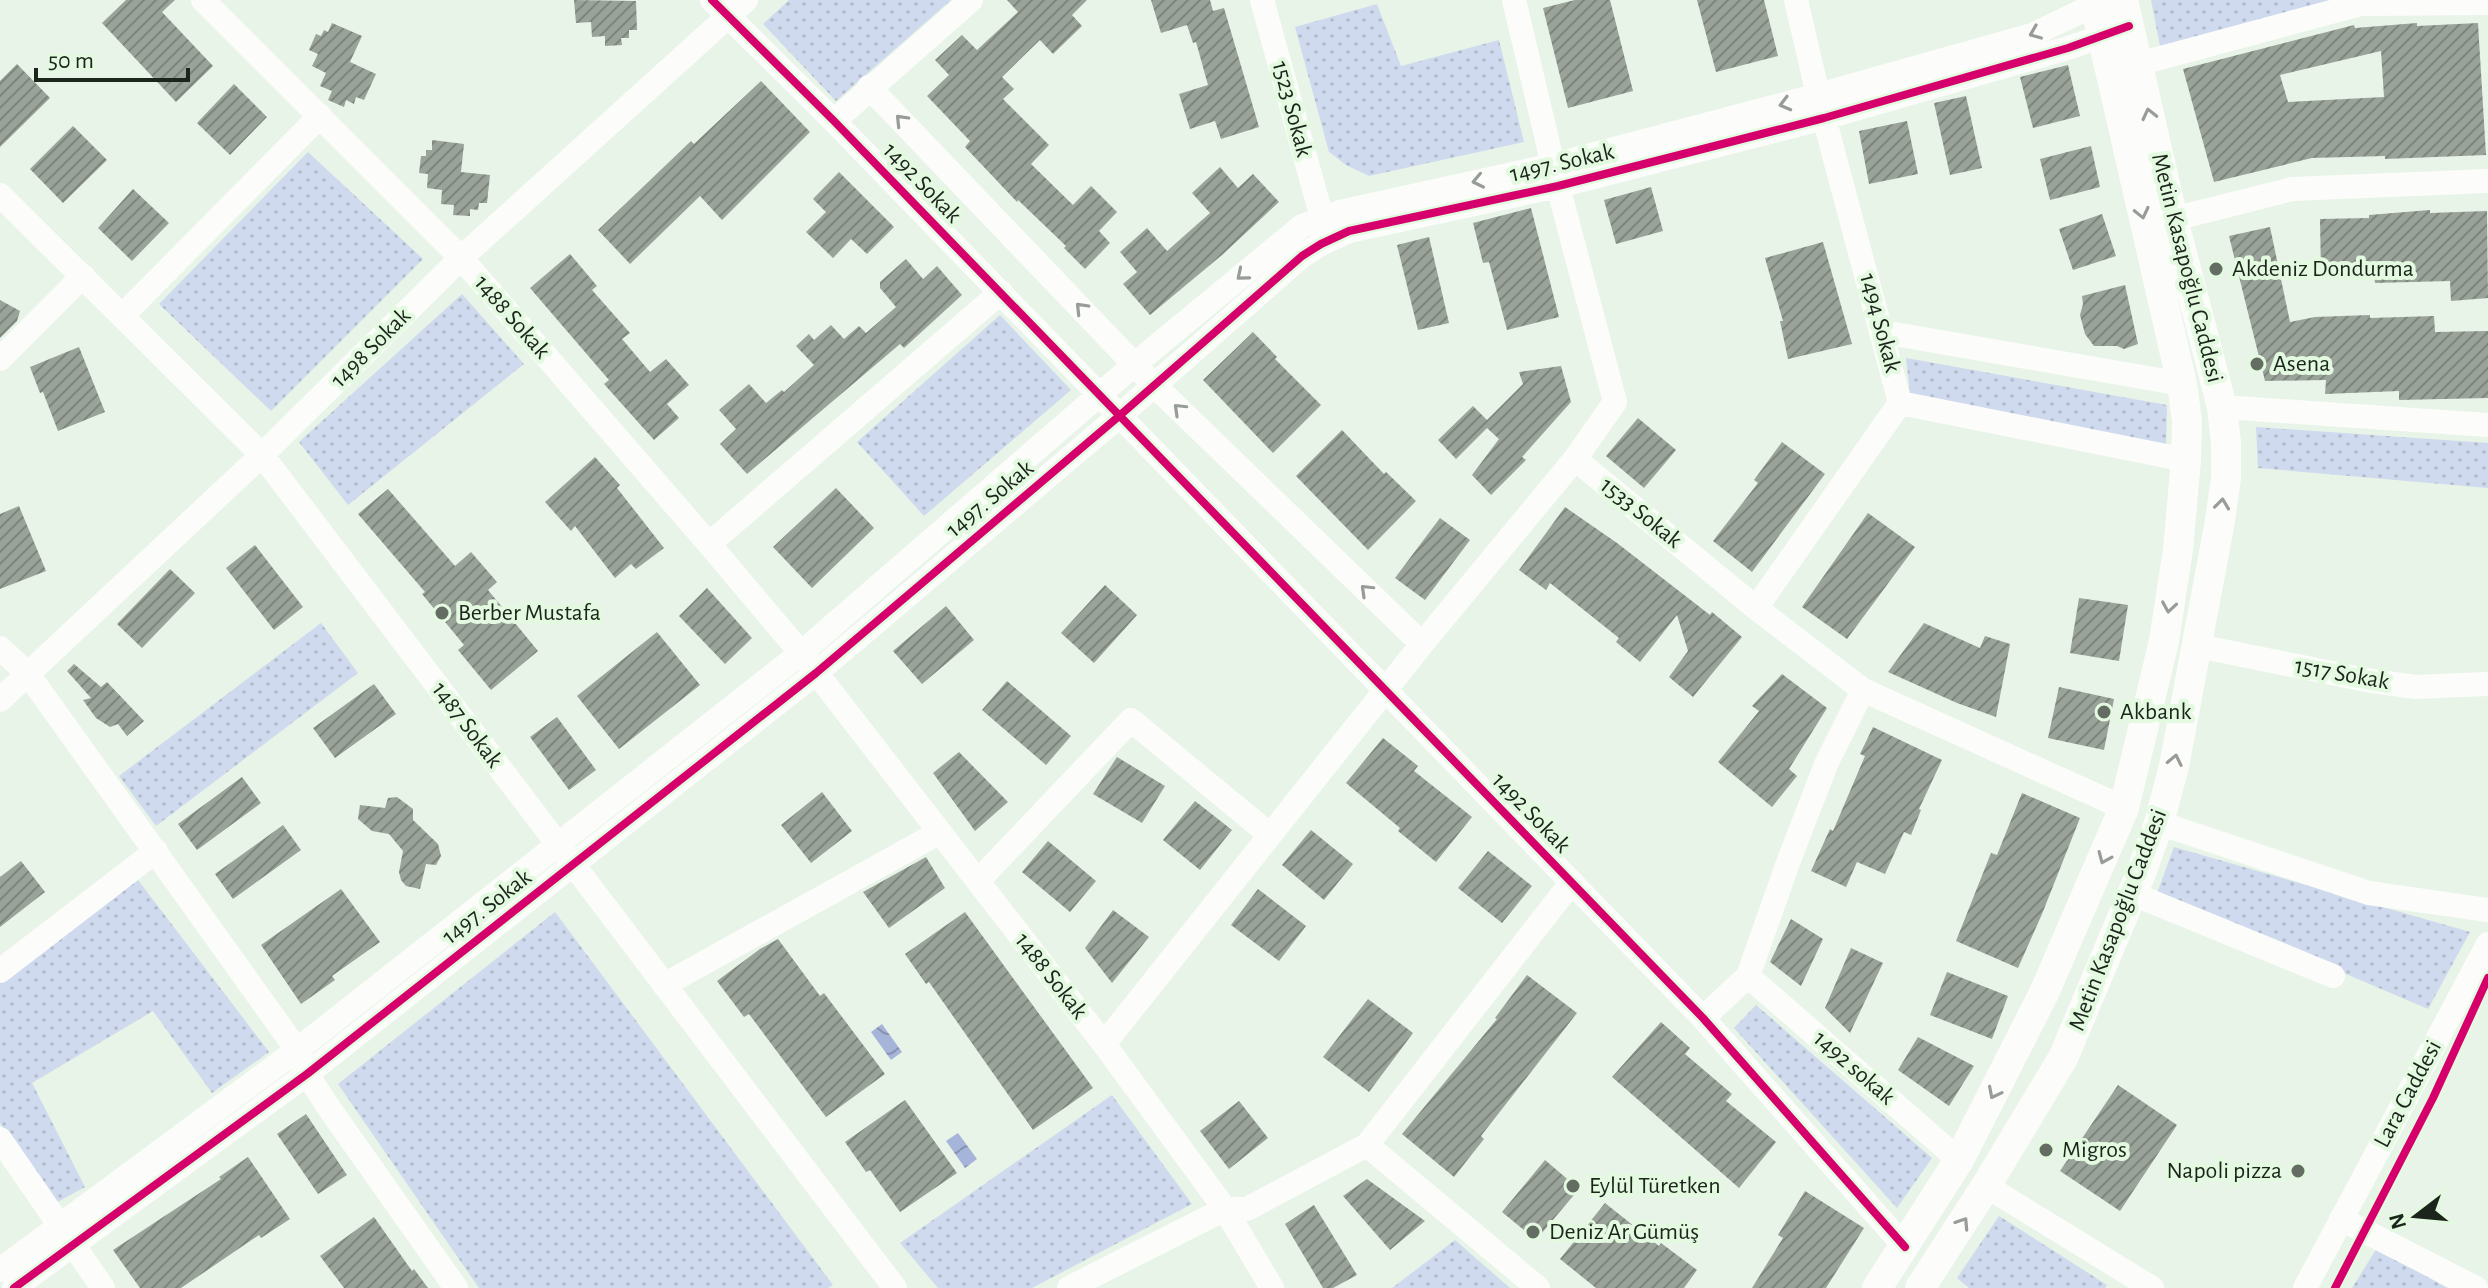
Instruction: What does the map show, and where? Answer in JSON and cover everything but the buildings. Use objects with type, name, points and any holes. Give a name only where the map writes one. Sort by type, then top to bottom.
[{"type":"main road","name":"Metin Kasapoğlu Caddesi","points":[[1925,1286],[2063,1058],[2133,894],[2159,823],[2174,766],[2226,478],[2222,407],[2173,219],[2138,64],[2108,11]]},
{"type":"main road","name":"Metin Kasapoğlu Caddesi","points":[[1877,1288],[1959,1160],[2044,993],[2124,808],[2164,641],[2178,549],[2187,421],[2108,11]]},
{"type":"street","name":"1488 Sokak","points":[[203,0],[461,258],[801,653],[1104,1044],[1225,1209],[1272,1288]]},
{"type":"street","points":[[834,121],[971,0]]},
{"type":"street","name":"1523 Sokak","points":[[1262,0],[1322,218]]},
{"type":"street","points":[[1104,1044],[1422,644],[1575,459],[1615,402],[1514,0]]},
{"type":"street","name":"1494 Sokak","points":[[1756,608],[1900,403],[1821,107],[1796,0]]},
{"type":"street","points":[[2138,64],[2361,4],[2488,3]]},
{"type":"street","name":"1492 Sokak","points":[[729,5],[834,121],[1118,417],[1703,1018],[1905,1247]]},
{"type":"street","name":"1498 Sokak","points":[[0,700],[262,455],[461,258],[729,5]]},
{"type":"street","name":"1497. Sokak","points":[[14,1288],[67,1236],[297,1050],[816,673],[1302,256],[1321,244],[1349,231],[1821,107],[2108,11]]},
{"type":"street","name":"1492 Sokak","points":[[869,87],[1154,385]]},
{"type":"street","points":[[123,315],[320,116]]},
{"type":"street","name":"1497. Sokak","points":[[0,1270],[67,1236],[307,1074],[566,856],[1135,364],[1287,237],[1322,218],[1380,202],[1556,175]]},
{"type":"street","points":[[2173,219],[2292,189],[2488,181]]},
{"type":"street","name":"1487 Sokak","points":[[0,195],[262,455],[664,985],[883,1284]]},
{"type":"street","points":[[0,359],[83,276]]},
{"type":"street","points":[[709,544],[1001,292]]},
{"type":"street","points":[[1883,332],[2182,384]]},
{"type":"street","points":[[1154,385],[1422,644]]},
{"type":"street","points":[[1900,403],[2186,460]]},
{"type":"street","points":[[2222,407],[2488,425]]},
{"type":"street","name":"1533 Sokak","points":[[1575,459],[1756,608],[1863,690],[2124,808]]},
{"type":"street","name":"1517 Sokak","points":[[2198,646],[2415,687],[2488,684]]},
{"type":"street","points":[[0,648],[28,674],[156,851],[297,1050],[307,1074],[456,1288]]},
{"type":"street","points":[[1703,1018],[1748,976],[1827,762],[1863,690]]},
{"type":"street","points":[[978,881],[1131,720],[1270,835]]},
{"type":"street","points":[[2159,823],[2369,893],[2488,910]]},
{"type":"street","points":[[664,985],[940,832]]},
{"type":"street","points":[[0,971],[156,851]]},
{"type":"street","points":[[1069,1288],[1225,1209],[1247,1209],[1367,1145],[1571,883]]},
{"type":"street","points":[[2133,894],[2333,976]]},
{"type":"street","name":"Lara Caddesi","points":[[2305,1288],[2488,944]]},
{"type":"street","name":"1492 sokak","points":[[1748,976],[1959,1160]]},
{"type":"street","points":[[0,1139],[103,1288]]},
{"type":"street","points":[[1367,1145],[1538,1288]]},
{"type":"street","points":[[1986,1186],[2152,1288]]},
{"type":"street","points":[[2341,1219],[2476,1288]]},
{"type":"shaded area","points":[[789,0],[951,0],[836,101],[763,24]]},
{"type":"shaded area","points":[[2151,0],[2336,0],[2160,46]]},
{"type":"shaded area","points":[[1377,4],[1401,66],[1499,40],[1524,142],[1369,176],[1346,165],[1329,152],[1295,27]]},
{"type":"shaded area","points":[[308,152],[423,259],[271,411],[159,304]]},
{"type":"shaded area","points":[[462,294],[524,364],[348,505],[299,442]]},
{"type":"shaded area","points":[[1000,315],[1071,390],[924,516],[857,442]]},
{"type":"shaded area","points":[[1906,358],[2167,405],[2166,445],[1910,394]]},
{"type":"shaded area","points":[[2256,427],[2488,443],[2488,488],[2258,468]]},
{"type":"shaded area","points":[[321,623],[358,673],[156,826],[119,776]]},
{"type":"shaded area","points":[[2174,847],[2470,932],[2428,1009],[2157,893]]},
{"type":"shaded area","points":[[138,880],[269,1052],[212,1093],[153,1011],[32,1083],[85,1187],[54,1204],[0,1123],[0,983]]},
{"type":"shaded area","points":[[555,912],[833,1285],[828,1288],[479,1288],[338,1084]]},
{"type":"shaded area","points":[[1756,1005],[1932,1158],[1897,1208],[1734,1028]]},
{"type":"shaded area","points":[[1112,1095],[1192,1204],[1032,1288],[938,1288],[900,1243]]},
{"type":"shaded area","points":[[1999,1216],[2107,1285],[2105,1288],[1969,1288],[1957,1278]]},
{"type":"shaded area","points":[[1455,1240],[1510,1288],[1392,1288]]},
{"type":"shaded area","points":[[2377,1248],[2447,1288],[2352,1288]]},
{"type":"water","points":[[882,1024],[902,1052],[891,1060],[871,1032]]},
{"type":"water","points":[[958,1133],[977,1159],[965,1168],[946,1141]]},
{"type":"cycle path","points":[[712,0],[834,121],[1703,1018],[1905,1247]]},
{"type":"cycle path","points":[[14,1288],[307,1074],[816,673],[1302,256],[1321,244],[1349,231],[1558,186],[1824,118],[2068,48],[2129,26]]},
{"type":"cycle path","points":[[2335,1288],[2433,1098],[2488,978]]},
{"type":"place","name":"Akdeniz Dondurma","points":[[2216,269]]},
{"type":"place","name":"Asena","points":[[2257,364]]},
{"type":"place","name":"Berber Mustafa","points":[[442,613]]},
{"type":"place","name":"Akbank","points":[[2104,712]]},
{"type":"place","name":"Migros","points":[[2046,1150]]},
{"type":"place","name":"Napoli pizza","points":[[2298,1171]]},
{"type":"place","name":"Eylül Türetken","points":[[1573,1186]]},
{"type":"place","name":"Deniz Ar Gümüş","points":[[1533,1232]]}]
